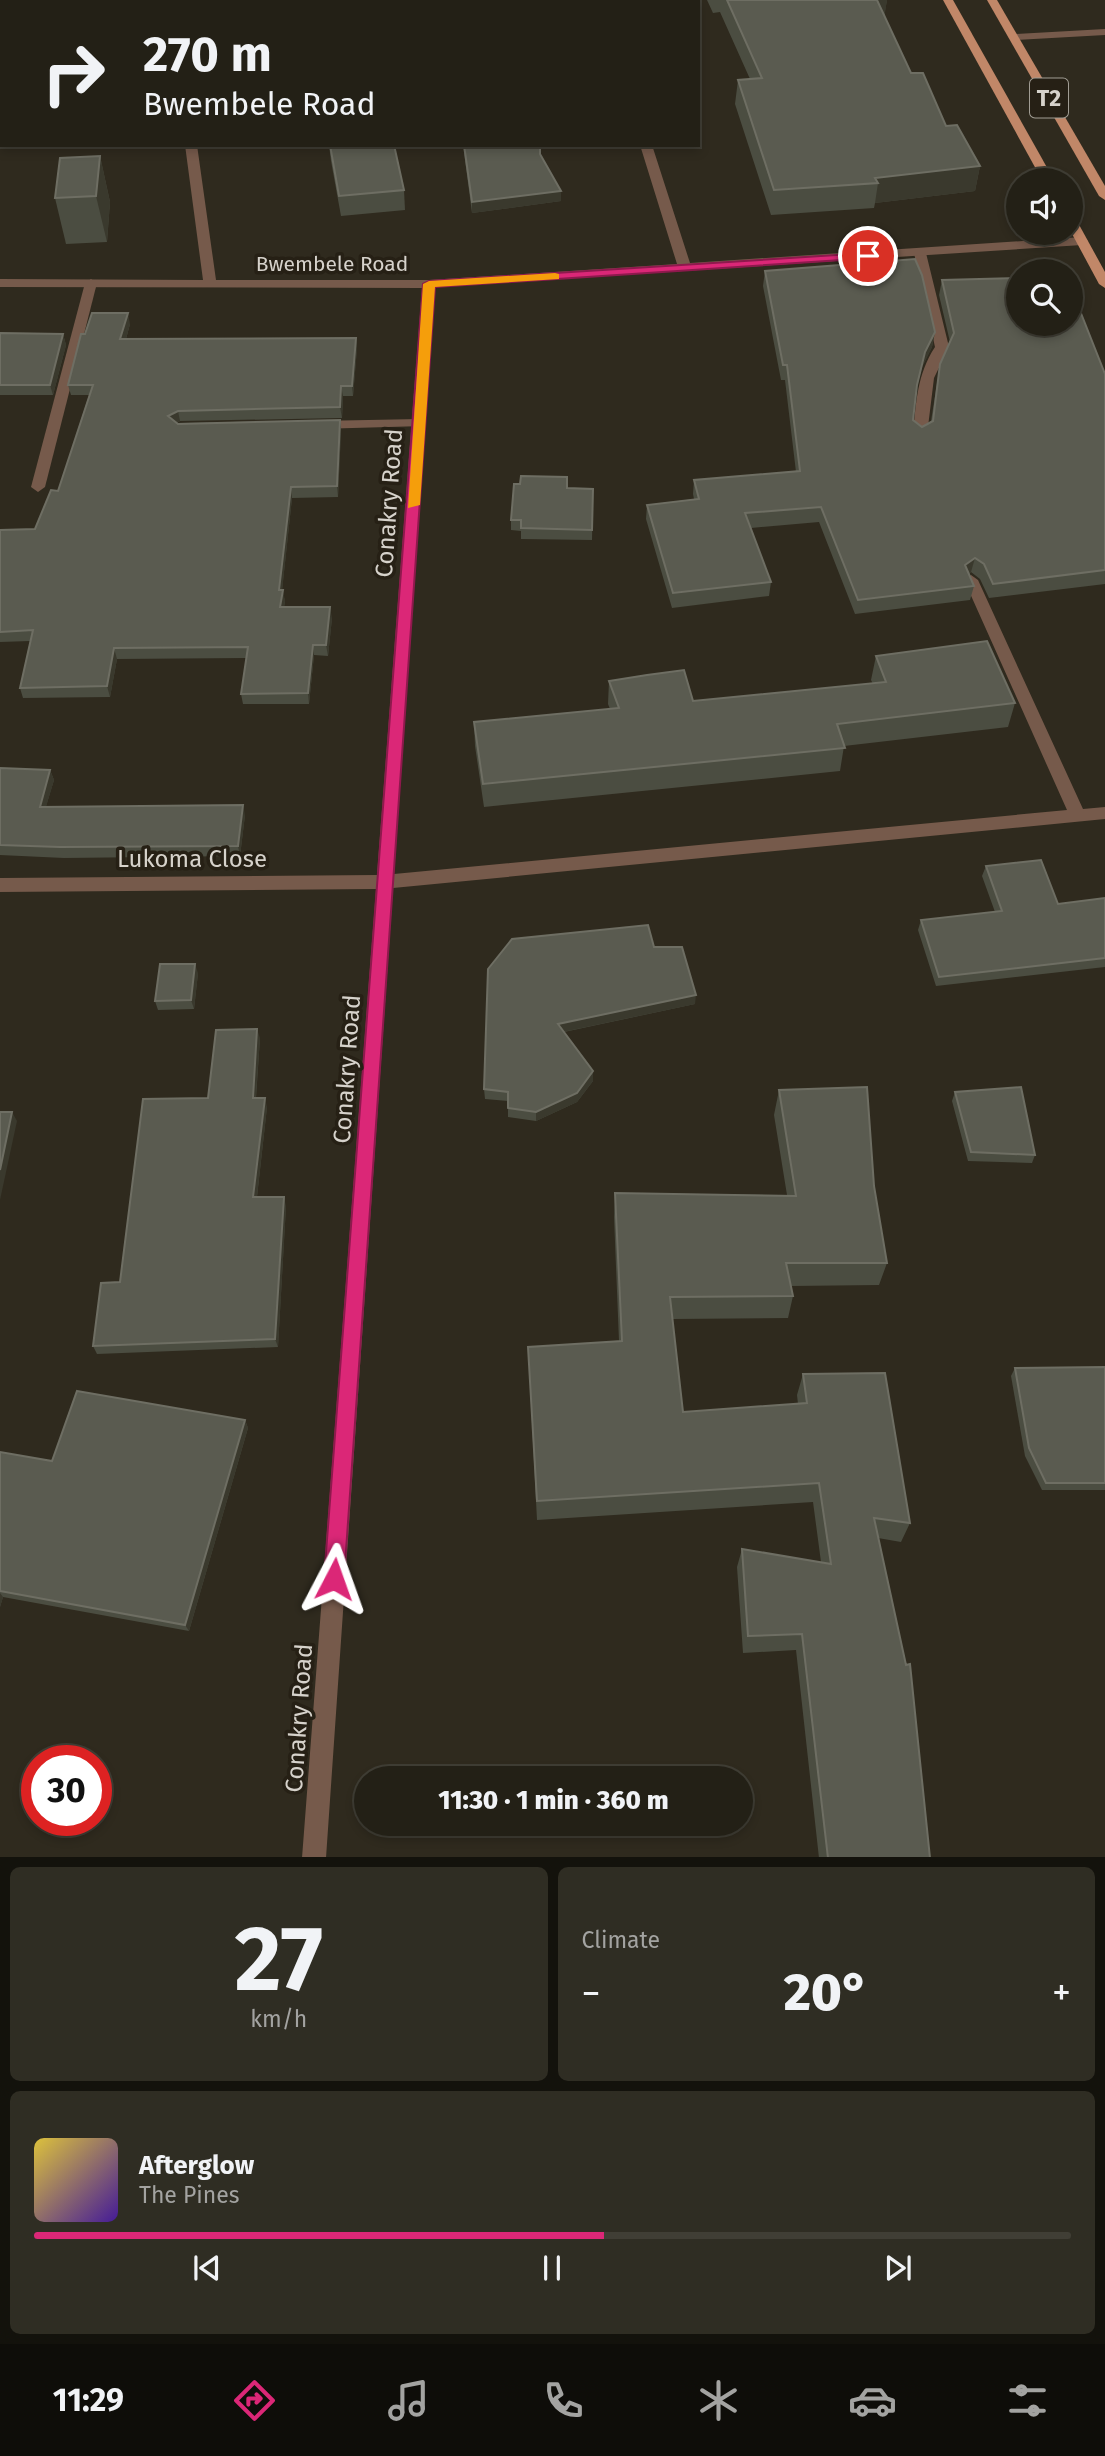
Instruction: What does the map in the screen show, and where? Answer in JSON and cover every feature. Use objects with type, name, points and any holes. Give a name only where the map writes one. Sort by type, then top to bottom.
[{"type":"main road","name":"T2","points":[[948,0],[1041,168]]},
{"type":"main road","name":"T2","points":[[992,0],[1105,196]]},
{"type":"main road","points":[[1083,244],[1105,284]]},
{"type":"street","points":[[1014,37],[1105,32]]},
{"type":"street","points":[[191,147],[210,283]]},
{"type":"street","points":[[647,147],[685,268]]},
{"type":"street","name":"Bwembele Road","points":[[0,283],[429,284],[1038,245]]},
{"type":"street","points":[[920,253],[942,347],[933,358],[923,388],[920,435]]},
{"type":"street","points":[[38,487],[91,283]]},
{"type":"street","name":"Conakry Road","points":[[314,1857],[429,284]]},
{"type":"street","points":[[300,425],[419,423]]},
{"type":"street","points":[[971,580],[1076,815]]},
{"type":"street","name":"Lukoma Close","points":[[0,885],[385,882],[1105,813]]},
{"type":"building","points":[[727,0],[877,0],[911,73],[923,73],[946,126],[957,125],[980,166],[875,178],[878,183],[774,190],[738,80],[762,78]]},
{"type":"building","points":[[330,147],[394,147],[404,190],[339,196]]},
{"type":"building","points":[[464,147],[540,147],[540,154],[561,191],[472,202]]},
{"type":"building","points":[[100,156],[96,196],[55,198],[60,158]]},
{"type":"building","points":[[915,259],[922,275],[935,332],[925,352],[917,385],[913,420],[922,427],[933,421],[940,364],[954,333],[942,280],[1006,278],[1006,336],[1083,336],[1083,318],[1105,374],[1105,570],[993,584],[984,564],[975,558],[965,565],[974,586],[858,600],[821,507],[745,513],[771,582],[673,593],[647,505],[699,499],[694,480],[800,471],[787,365],[783,365],[765,271]]},
{"type":"building","points":[[92,313],[128,313],[120,339],[356,338],[352,386],[341,386],[340,407],[178,411],[168,416],[178,424],[340,420],[337,486],[291,487],[279,590],[283,590],[280,607],[330,607],[326,645],[313,645],[308,693],[241,694],[248,647],[114,648],[107,686],[20,688],[33,630],[0,632],[0,530],[35,529],[51,490],[58,491],[93,385],[68,385],[81,334],[85,334]]},
{"type":"building","points":[[0,333],[63,334],[50,385],[0,385]]},
{"type":"building","points":[[521,476],[567,477],[567,488],[593,489],[592,530],[521,528],[521,520],[511,520],[514,484],[520,484]]},
{"type":"building","points":[[987,641],[1015,703],[837,724],[845,748],[483,784],[474,722],[619,708],[609,681],[684,670],[693,701],[886,682],[876,656]]},
{"type":"building","points":[[0,768],[50,770],[40,807],[243,805],[238,846],[0,845]]},
{"type":"building","points":[[1041,860],[1058,904],[1105,898],[1105,958],[939,977],[921,920],[1002,911],[986,866]]},
{"type":"building","points":[[648,925],[654,947],[682,947],[696,995],[558,1024],[593,1071],[577,1093],[536,1112],[508,1108],[508,1092],[484,1089],[488,969],[512,939]]},
{"type":"building","points":[[160,964],[195,964],[191,1000],[155,1001]]},
{"type":"building","points":[[257,1029],[253,1098],[265,1098],[253,1197],[284,1197],[275,1339],[93,1346],[101,1283],[120,1282],[143,1099],[208,1098],[216,1030]]},
{"type":"building","points":[[867,1087],[874,1186],[887,1263],[786,1263],[793,1296],[670,1297],[683,1412],[807,1403],[803,1374],[885,1373],[910,1523],[874,1518],[906,1665],[910,1664],[930,1857],[828,1857],[802,1634],[748,1636],[742,1549],[831,1564],[819,1483],[537,1501],[528,1347],[622,1341],[615,1193],[796,1196],[779,1090]]},
{"type":"building","points":[[1021,1087],[1035,1155],[971,1152],[955,1092]]},
{"type":"building","points":[[0,1112],[12,1112],[0,1170]]},
{"type":"building","points":[[1105,1367],[1105,1483],[1046,1483],[1029,1448],[1015,1368]]},
{"type":"building","points":[[77,1391],[245,1420],[185,1625],[0,1591],[0,1452],[52,1461]]},
{"type":"slow traffic","points":[[413,505],[429,284],[555,276]]},
{"type":"route","points":[[334,1579],[429,284],[868,256]]}]
